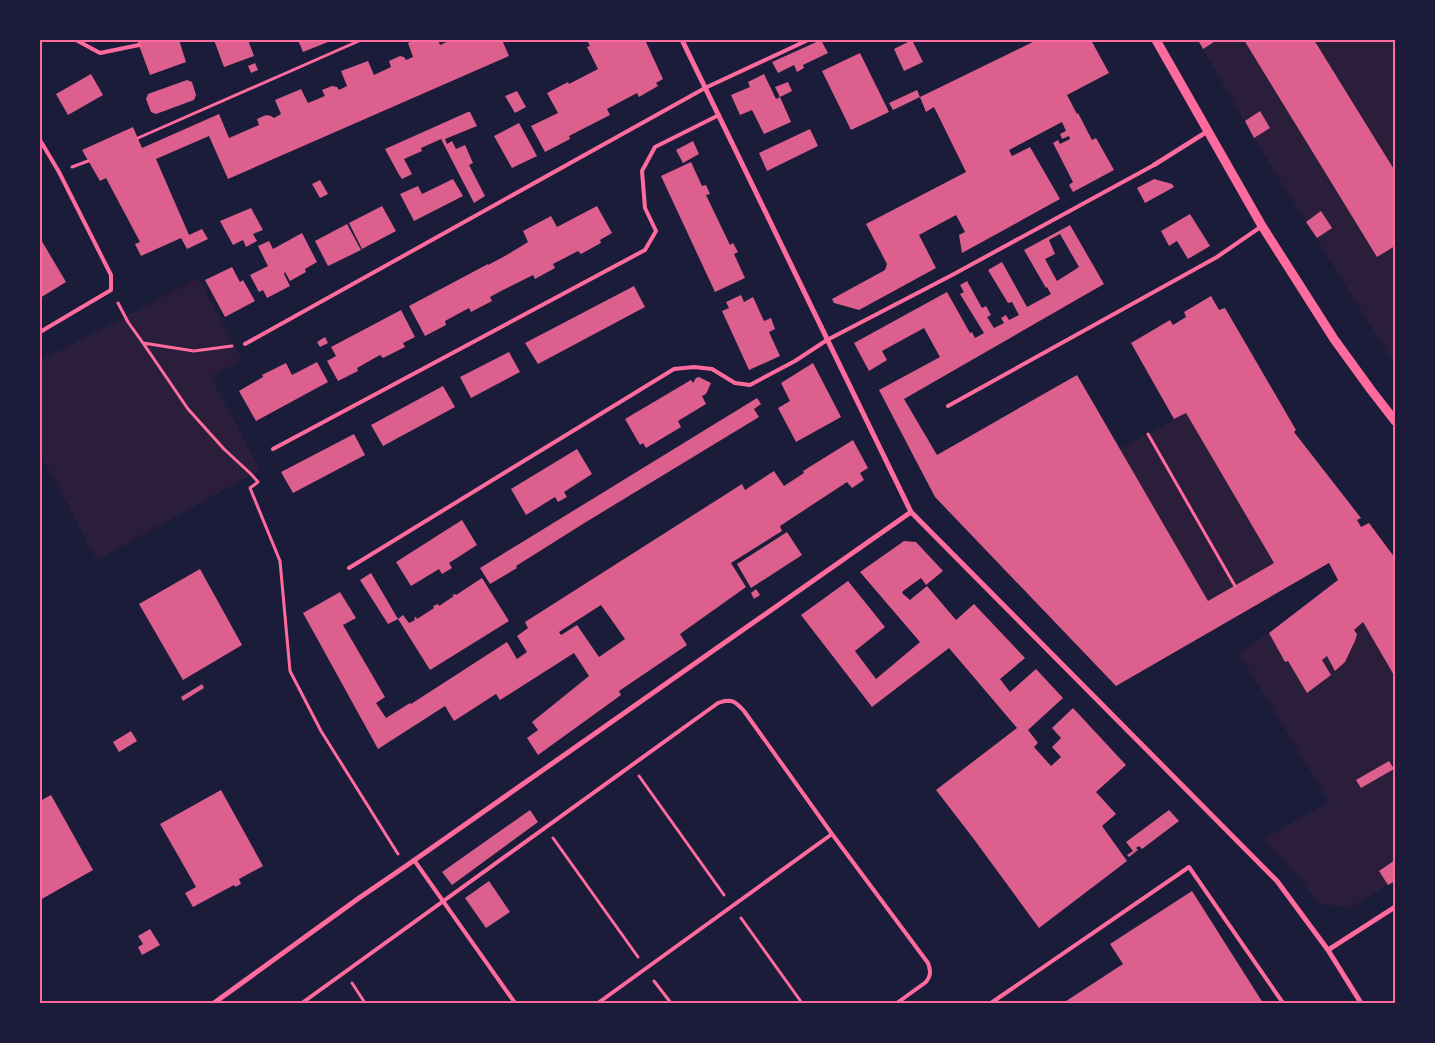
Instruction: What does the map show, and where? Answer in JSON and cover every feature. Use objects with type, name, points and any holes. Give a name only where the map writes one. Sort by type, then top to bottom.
[{"type":"street","points":[[682,40],[911,512],[1277,881],[1328,950],[1361,1003]]},
{"type":"street","points":[[1156,40],[1262,226],[1334,339],[1395,421]]},
{"type":"street","points":[[1154,165],[1208,131]]},
{"type":"street","points":[[214,1003],[359,898],[911,512]]},
{"type":"street","points":[[1328,950],[1395,907]]},
{"type":"lane","points":[[76,40],[100,53],[139,45]]},
{"type":"lane","points":[[244,344],[705,88],[808,40]]},
{"type":"lane","points":[[273,449],[645,250],[656,231],[646,208],[642,171],[655,147],[719,115]]},
{"type":"lane","points":[[40,140],[59,172],[111,275],[111,290],[40,332]]},
{"type":"lane","points":[[349,568],[674,369],[694,367],[712,369],[735,384],[750,385],[795,361],[827,340],[954,274],[1154,165]]},
{"type":"lane","points":[[948,406],[1217,258],[1262,226]]},
{"type":"lane","points":[[302,1003],[718,703],[726,700],[738,704],[744,711],[928,963],[930,973],[926,982],[897,1003]]},
{"type":"lane","points":[[598,1003],[832,834]]},
{"type":"lane","points":[[414,860],[515,1003]]},
{"type":"lane","points":[[992,1003],[1189,867],[1283,1003]]},
{"type":"path","points":[[138,138],[361,40]]},
{"type":"path","points":[[111,290],[128,322],[188,409],[224,449],[252,474],[258,482],[250,488],[280,561],[290,671],[321,731],[406,866]]},
{"type":"path","points":[[143,343],[194,350],[244,344]]},
{"type":"path","points":[[1148,434],[1235,586]]},
{"type":"path","points":[[632,765],[802,1003]]},
{"type":"path","points":[[546,827],[670,1003]]},
{"type":"path","points":[[344,973],[365,1003]]},
{"type":"shaded area","points":[[1198,40],[1395,40],[1395,365],[1254,138]]},
{"type":"shaded area","points":[[199,278],[242,360],[211,377],[260,470],[97,560],[40,453],[40,361]]},
{"type":"shaded area","points":[[1186,413],[1274,563],[1208,601],[1120,449]]},
{"type":"shaded area","points":[[1363,622],[1395,677],[1395,860],[1379,871],[1388,885],[1349,908],[1318,903],[1296,873],[1263,839],[1329,802],[1239,653],[1269,633],[1285,662],[1288,661],[1307,693],[1331,675],[1322,660],[1327,656],[1345,662],[1352,650],[1357,634],[1354,630]]},
{"type":"building","points":[[137,40],[179,40],[186,62],[150,75]]},
{"type":"building","points":[[214,40],[248,40],[254,56],[224,67]]},
{"type":"building","points":[[298,40],[333,40],[303,52]]},
{"type":"building","points":[[414,40],[438,40],[440,45],[451,40],[502,40],[509,56],[228,179],[209,136],[156,159],[189,235],[202,229],[208,239],[187,249],[181,238],[141,256],[135,244],[140,242],[106,178],[100,181],[82,150],[133,127],[142,148],[219,114],[229,138],[259,125],[257,119],[266,115],[274,118],[281,114],[275,100],[301,89],[308,103],[325,96],[322,90],[332,86],[337,87],[339,90],[347,86],[341,71],[368,61],[374,75],[391,67],[389,61],[400,56],[406,60],[413,57],[408,43]]},
{"type":"building","points":[[587,40],[645,40],[663,79],[656,83],[658,86],[639,97],[637,93],[607,109],[610,115],[569,136],[570,139],[545,152],[531,126],[558,113],[547,93],[598,69],[587,47],[590,46]]},
{"type":"building","points":[[821,40],[828,53],[803,65],[804,68],[797,72],[794,65],[778,73],[772,62]]},
{"type":"building","points":[[912,40],[923,62],[904,71],[894,49]]},
{"type":"building","points":[[1037,40],[1091,40],[1109,73],[1067,95],[1092,140],[1096,138],[1114,170],[1073,192],[1069,185],[1073,182],[1053,143],[1058,140],[1060,144],[1070,139],[1069,136],[1062,139],[1060,134],[1066,131],[1062,122],[1009,150],[1012,156],[1030,147],[1060,199],[962,253],[959,235],[965,232],[956,215],[919,235],[936,268],[859,310],[834,303],[832,299],[885,270],[887,264],[866,224],[966,172],[934,107],[926,112],[920,97]]},
{"type":"building","points":[[1198,40],[1217,40],[1203,49]]},
{"type":"building","points":[[1244,40],[1314,40],[1395,171],[1395,246],[1377,257]]},
{"type":"building","points":[[860,53],[889,112],[851,130],[822,71]]},
{"type":"building","points":[[255,63],[258,70],[251,73],[248,66]]},
{"type":"building","points":[[91,74],[103,95],[68,115],[56,94]]},
{"type":"building","points":[[764,74],[776,99],[780,97],[791,122],[764,134],[752,110],[740,115],[731,95],[750,87],[748,82]]},
{"type":"building","points":[[187,80],[192,82],[196,95],[194,100],[156,114],[151,112],[146,99],[148,94]]},
{"type":"building","points":[[788,82],[792,91],[780,97],[775,87]]},
{"type":"building","points":[[917,90],[920,97],[893,110],[889,103]]},
{"type":"building","points":[[517,91],[526,107],[515,113],[505,96]]},
{"type":"building","points":[[1260,111],[1270,128],[1254,138],[1245,121]]},
{"type":"building","points":[[470,112],[477,126],[445,139],[447,144],[452,141],[456,149],[465,145],[473,163],[469,165],[485,196],[474,203],[441,139],[421,148],[422,151],[404,159],[412,174],[402,179],[385,149]]},
{"type":"building","points":[[519,123],[537,156],[512,168],[494,136]]},
{"type":"building","points":[[810,129],[818,146],[767,171],[759,153]]},
{"type":"building","points":[[693,141],[699,154],[683,163],[676,150]]},
{"type":"building","points":[[691,162],[702,186],[706,185],[710,194],[706,195],[730,245],[733,243],[738,252],[734,254],[745,278],[715,292],[661,176]]},
{"type":"building","points":[[453,179],[463,196],[414,221],[400,194],[418,186],[422,194]]},
{"type":"building","points":[[1154,179],[1172,184],[1174,187],[1145,203],[1137,188]]},
{"type":"building","points":[[320,180],[328,194],[320,198],[312,184]]},
{"type":"building","points":[[382,206],[396,231],[362,249],[349,223]]},
{"type":"building","points":[[597,206],[612,233],[600,240],[601,243],[581,254],[578,251],[553,264],[555,268],[535,279],[533,275],[501,291],[490,297],[492,301],[471,312],[469,308],[445,321],[446,325],[425,336],[409,306],[528,242],[523,231],[551,216],[557,227]]},
{"type":"building","points":[[251,208],[263,230],[253,234],[257,241],[246,247],[243,240],[233,245],[220,221]]},
{"type":"building","points":[[1321,211],[1332,228],[1317,238],[1306,222]]},
{"type":"building","points":[[1190,214],[1210,246],[1188,259],[1177,241],[1169,246],[1161,231]]},
{"type":"building","points":[[347,224],[361,250],[328,266],[315,241]]},
{"type":"building","points":[[1070,225],[1104,284],[904,399],[937,455],[1077,375],[1208,601],[1274,563],[1186,413],[1174,419],[1131,343],[1170,320],[1173,325],[1186,317],[1184,312],[1211,296],[1219,310],[1225,308],[1296,430],[1294,432],[1361,518],[1357,520],[1361,527],[1369,523],[1395,558],[1395,677],[1363,622],[1354,630],[1357,634],[1345,662],[1335,671],[1327,656],[1322,660],[1331,675],[1307,693],[1288,661],[1285,662],[1269,633],[1338,580],[1329,563],[1116,686],[935,497],[879,390],[940,357],[924,328],[882,351],[887,360],[869,371],[854,343],[947,292],[970,333],[972,332],[975,338],[984,333],[960,294],[964,292],[960,285],[967,281],[982,308],[986,306],[991,315],[987,317],[994,328],[1004,323],[1001,318],[1006,315],[1009,320],[1019,315],[1012,302],[1008,303],[988,270],[1002,262],[1027,307],[1051,294],[1024,250]],"holes":[[[1060,234],[1079,267],[1057,281],[1045,259],[1055,254],[1049,240]]]},
{"type":"building","points":[[302,233],[317,262],[305,269],[306,272],[290,281],[285,272],[284,274],[290,286],[267,298],[263,290],[259,292],[250,275],[268,266],[258,246],[269,241],[273,249]]},
{"type":"building","points":[[40,238],[66,282],[40,298]]},
{"type":"building","points":[[232,267],[240,282],[243,280],[255,301],[225,317],[205,280]]},
{"type":"building","points":[[634,286],[645,307],[538,364],[525,343]]},
{"type":"building","points":[[741,295],[744,302],[753,297],[764,321],[771,318],[775,329],[769,332],[780,356],[749,370],[722,311],[729,308],[726,302]]},
{"type":"building","points":[[401,310],[415,337],[403,343],[405,347],[383,358],[380,355],[357,368],[358,371],[338,381],[327,361],[336,356],[331,347]]},
{"type":"building","points":[[325,337],[328,343],[320,347],[317,342]]},
{"type":"building","points":[[509,352],[520,372],[471,398],[460,377]]},
{"type":"building","points":[[317,362],[328,382],[256,421],[239,391],[263,377],[262,375],[286,363],[292,375]]},
{"type":"building","points":[[813,363],[841,417],[796,442],[778,408],[790,401],[781,383]]},
{"type":"building","points":[[699,377],[711,383],[706,394],[702,396],[706,404],[678,421],[681,427],[646,448],[643,443],[640,445],[625,419],[691,380],[693,383]]},
{"type":"building","points":[[443,386],[455,407],[383,446],[371,425]]},
{"type":"building","points":[[757,398],[761,404],[754,409],[759,417],[586,522],[490,584],[480,568]]},
{"type":"building","points":[[354,434],[365,455],[293,493],[281,472]]},
{"type":"building","points":[[853,440],[868,468],[860,473],[864,480],[852,488],[847,482],[780,526],[782,531],[731,563],[746,587],[680,634],[687,645],[619,691],[621,695],[538,755],[527,738],[538,730],[532,722],[589,676],[574,653],[500,700],[496,694],[454,721],[445,706],[378,749],[303,613],[340,592],[356,618],[343,625],[385,697],[376,703],[386,718],[507,642],[517,659],[527,652],[517,636],[528,628],[525,622],[742,484],[745,490],[774,471],[784,486],[804,473],[803,471]],"holes":[[[601,605],[625,639],[599,657],[577,625],[561,635],[559,632]]]},
{"type":"building","points":[[577,449],[592,474],[564,492],[567,497],[558,502],[555,497],[526,515],[511,489]]},
{"type":"building","points":[[462,520],[477,545],[449,563],[452,568],[442,574],[439,569],[411,586],[396,562]]},
{"type":"building","points":[[787,532],[802,555],[751,588],[737,564]]},
{"type":"building","points":[[904,541],[916,542],[943,571],[926,585],[921,578],[902,593],[910,600],[927,586],[956,620],[974,604],[1025,658],[1000,679],[1010,692],[1036,669],[1063,698],[1028,730],[1038,743],[1034,747],[1051,766],[1061,757],[1052,747],[1061,738],[1052,728],[1073,708],[1126,765],[1096,792],[1116,814],[1102,826],[1127,861],[1039,928],[936,790],[1017,728],[949,648],[872,707],[801,615],[848,581],[885,627],[855,651],[876,679],[920,642],[860,572]]},
{"type":"building","points":[[200,569],[242,645],[183,680],[139,604]]},
{"type":"building","points":[[371,573],[398,619],[388,624],[360,580]]},
{"type":"building","points":[[482,578],[509,621],[430,670],[398,619],[403,615],[409,623],[415,620],[414,618],[416,617],[417,619],[434,608],[433,606],[438,604],[439,606],[454,596],[452,595],[456,595]]},
{"type":"building","points":[[756,589],[760,595],[754,599],[751,593]]},
{"type":"building","points":[[202,684],[204,688],[183,701],[181,697]]},
{"type":"building","points":[[131,731],[137,741],[119,752],[113,742]]},
{"type":"building","points":[[1389,761],[1394,769],[1361,788],[1356,780]]},
{"type":"building","points":[[221,790],[263,866],[239,879],[241,884],[235,887],[234,885],[193,907],[185,893],[196,887],[160,824]]},
{"type":"building","points":[[51,795],[93,870],[40,900],[40,801]]},
{"type":"building","points":[[530,810],[538,822],[452,885],[442,872]]},
{"type":"building","points":[[1169,810],[1179,821],[1142,849],[1139,846],[1136,848],[1138,850],[1129,857],[1127,855],[1133,851],[1126,842]]},
{"type":"building","points":[[1395,860],[1395,881],[1388,885],[1379,871]]},
{"type":"building","points":[[489,881],[510,912],[486,928],[465,898]]},
{"type":"building","points":[[1192,891],[1263,1003],[1063,1003],[1123,964],[1110,944]]},
{"type":"building","points":[[150,929],[160,945],[142,955],[138,947],[143,944],[138,936]]}]
